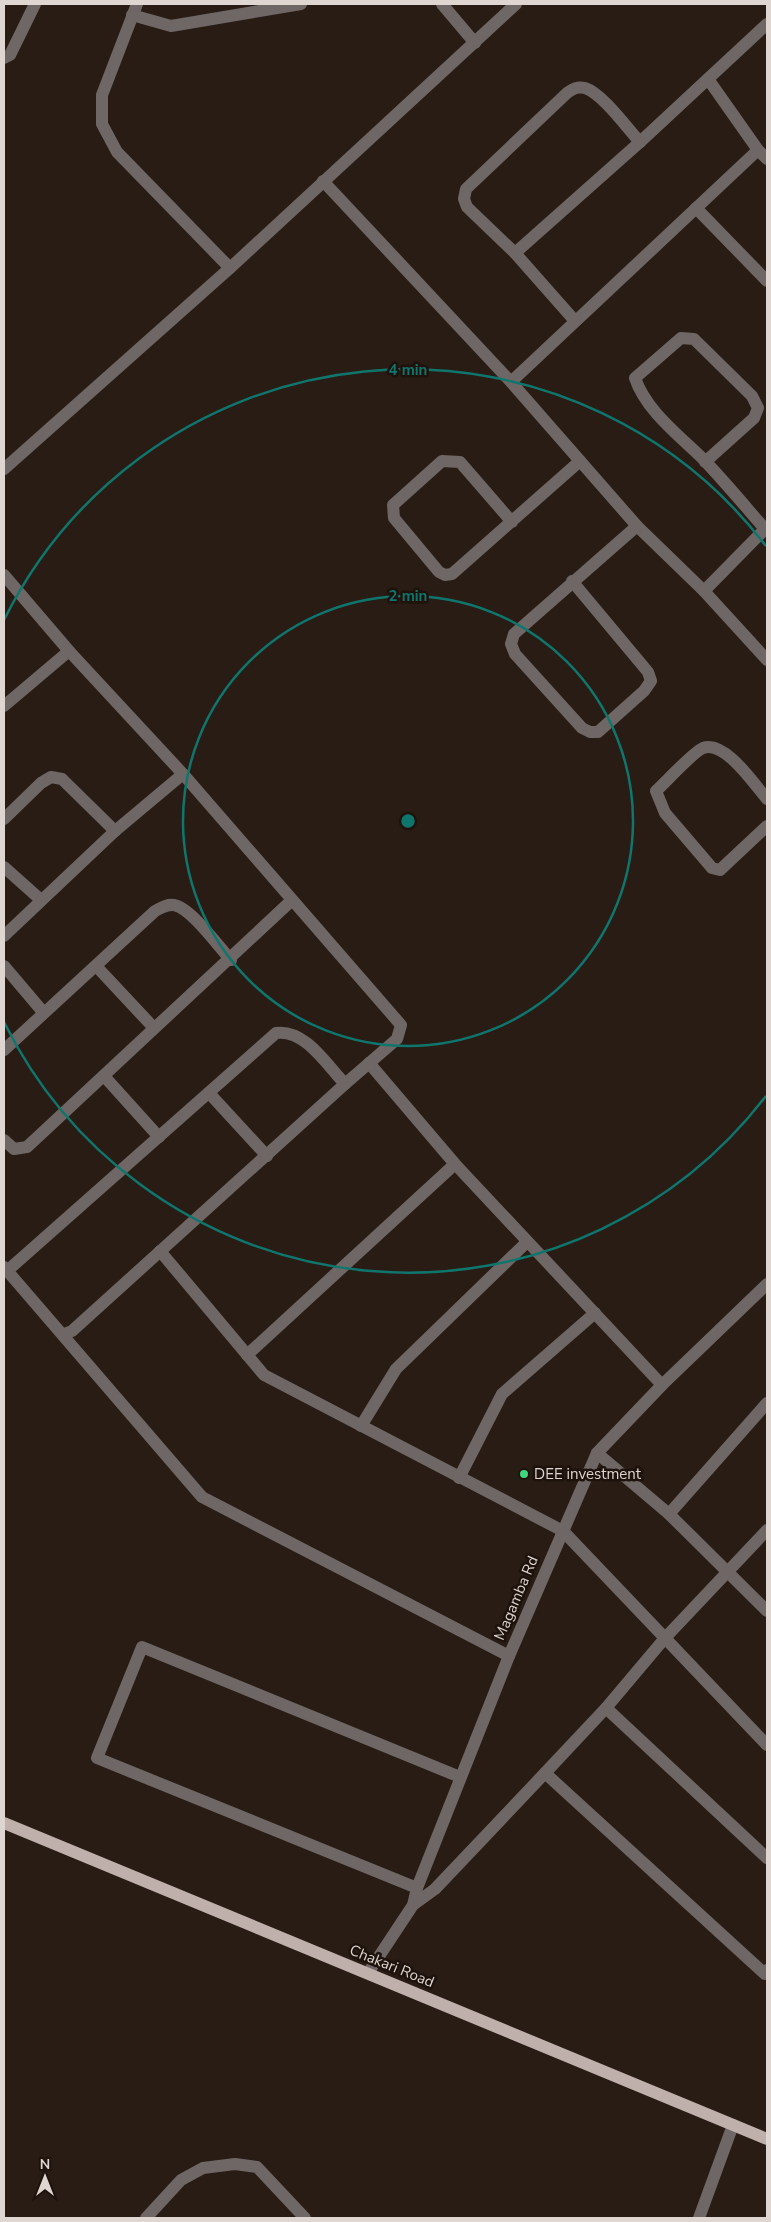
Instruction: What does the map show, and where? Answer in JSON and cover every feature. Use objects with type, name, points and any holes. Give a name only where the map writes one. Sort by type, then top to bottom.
[{"type":"main road","name":"Chakari Road","points":[[4,1824],[767,2139]]},
{"type":"street","points":[[4,58],[10,55],[36,4]]},
{"type":"street","points":[[230,268],[117,152],[102,124],[102,95],[135,9],[171,26],[250,9],[301,4]]},
{"type":"street","points":[[444,4],[475,43]]},
{"type":"street","points":[[4,469],[230,268],[516,4]]},
{"type":"street","points":[[515,253],[640,142],[767,24]]},
{"type":"street","points":[[708,79],[758,150],[767,159]]},
{"type":"street","points":[[575,321],[515,253],[467,207],[464,199],[466,189],[567,93],[576,87],[584,88],[596,94],[640,142]]},
{"type":"street","points":[[511,382],[758,150]]},
{"type":"street","points":[[323,181],[511,382],[637,526],[704,591],[767,660]]},
{"type":"street","points":[[696,208],[767,281]]},
{"type":"street","points":[[704,591],[766,528],[639,391],[635,378],[681,338],[694,338],[752,396],[758,408],[754,418],[705,462]]},
{"type":"street","points":[[512,522],[460,462],[449,460],[442,461],[393,505],[394,518],[439,572],[445,575],[452,574],[512,522],[580,461]]},
{"type":"street","points":[[572,581],[648,672],[650,681],[644,691],[598,732],[590,732],[582,728],[515,654],[511,644],[514,634],[572,581],[637,526]]},
{"type":"street","points":[[4,575],[69,650],[183,774],[291,901],[401,1025],[397,1039],[72,1331],[64,1334]]},
{"type":"street","points":[[4,706],[69,650]]},
{"type":"street","points":[[767,799],[727,753],[714,747],[702,748],[656,791],[665,813],[712,868],[720,870],[767,826]]},
{"type":"street","points":[[4,936],[115,831],[183,774]]},
{"type":"street","points":[[4,819],[41,783],[51,777],[62,779],[115,831]]},
{"type":"street","points":[[4,866],[41,900]]},
{"type":"street","points":[[4,1140],[14,1149],[27,1148],[154,1028],[231,960],[291,901]]},
{"type":"street","points":[[4,1050],[43,1012],[96,967],[155,911],[165,906],[174,905],[185,910],[231,960]]},
{"type":"street","points":[[4,966],[43,1012]]},
{"type":"street","points":[[96,967],[154,1028]]},
{"type":"street","points":[[345,1084],[302,1038],[287,1032],[276,1033],[159,1137],[5,1269],[57,1331],[64,1334],[202,1497],[508,1656]]},
{"type":"street","points":[[369,1063],[455,1164],[662,1385]]},
{"type":"street","points":[[104,1076],[159,1137]]},
{"type":"street","points":[[209,1093],[266,1156]]},
{"type":"street","points":[[248,1355],[455,1164]]},
{"type":"street","points":[[362,1426],[396,1369],[528,1242]]},
{"type":"street","points":[[160,1251],[264,1375],[563,1531],[767,1745]]},
{"type":"street","name":"Magamba Rd","points":[[368,1973],[413,1905],[417,1888],[508,1656],[597,1453],[662,1385],[767,1284]]},
{"type":"street","points":[[459,1478],[502,1394],[594,1313]]},
{"type":"street","points":[[669,1514],[767,1403]]},
{"type":"street","points":[[597,1453],[669,1514],[767,1611]]},
{"type":"street","points":[[413,1905],[435,1889],[545,1773],[606,1708],[665,1638],[767,1530]]},
{"type":"street","points":[[417,1888],[97,1758],[142,1647],[460,1777]]},
{"type":"street","points":[[606,1708],[767,1858]]},
{"type":"street","points":[[545,1773],[765,1974],[767,1970]]},
{"type":"street","points":[[698,2218],[733,2125]]},
{"type":"street","points":[[146,2218],[181,2180],[203,2168],[235,2164],[257,2167],[306,2218]]},
{"type":"place","name":"DEE investment","points":[[524,1474]]}]
